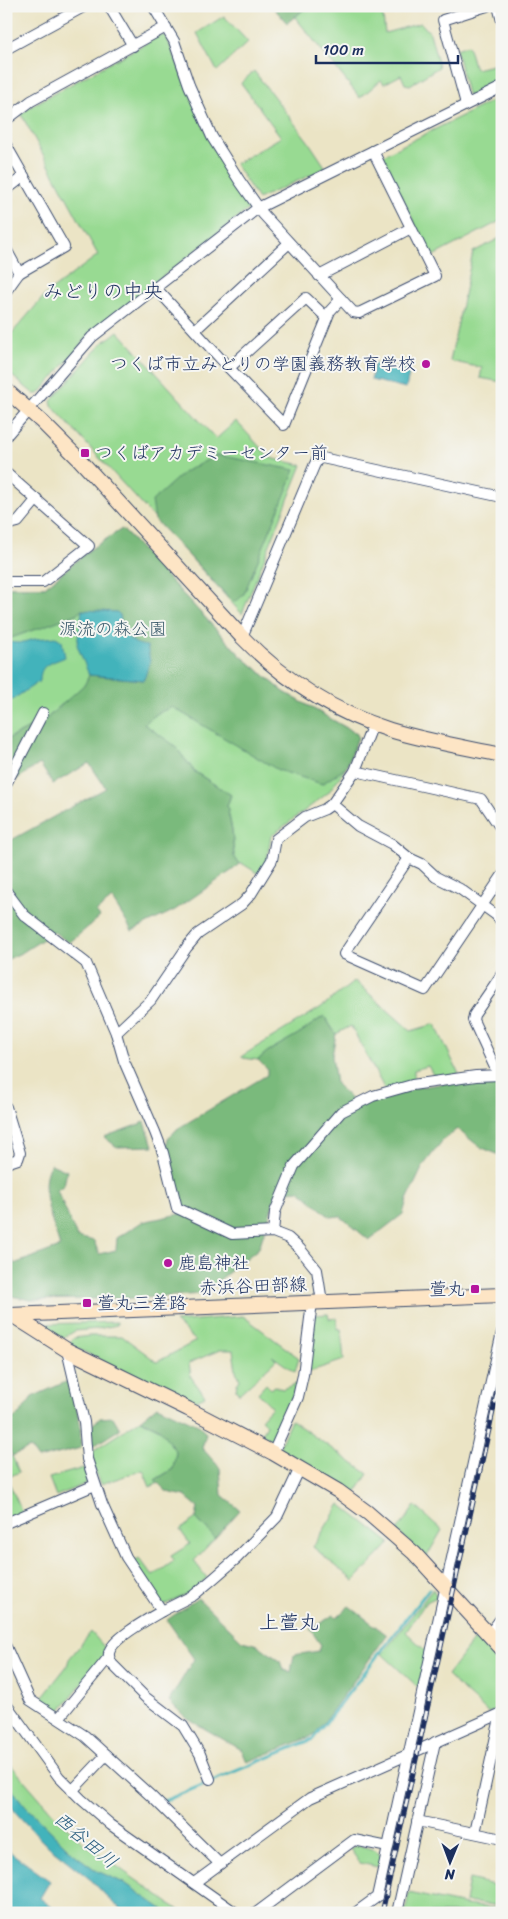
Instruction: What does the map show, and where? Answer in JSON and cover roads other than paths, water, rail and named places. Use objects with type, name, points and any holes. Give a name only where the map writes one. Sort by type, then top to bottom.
[{"type":"street","points":[[6,49],[85,6]]},
{"type":"street","points":[[109,6],[133,46]]},
{"type":"street","points":[[153,6],[174,41],[189,85],[212,137],[258,208],[353,312],[359,313],[435,276],[373,151]]},
{"type":"street","points":[[466,104],[443,20],[487,6]]},
{"type":"street","points":[[498,6],[502,21]]},
{"type":"street","points":[[6,120],[31,101],[166,27]]},
{"type":"street","points":[[6,436],[92,337],[258,208],[502,87]]},
{"type":"street","points":[[6,144],[64,247],[19,273],[6,291]]},
{"type":"street","points":[[6,190],[24,176]]},
{"type":"street","points":[[319,276],[411,228]]},
{"type":"street","points":[[195,330],[290,243]]},
{"type":"street","points":[[6,249],[19,273]]},
{"type":"street","points":[[155,287],[284,425],[330,311],[342,299]]},
{"type":"street","points":[[229,368],[306,298],[327,318]]},
{"type":"street","points":[[6,390],[30,410],[79,459],[242,637],[275,668],[340,710],[374,724],[409,736],[502,755]]},
{"type":"street","points":[[242,637],[317,460],[322,458],[502,497]]},
{"type":"street","points":[[6,473],[89,546],[43,582],[6,582]]},
{"type":"street","points":[[6,524],[18,522],[37,500]]},
{"type":"street","points":[[6,784],[44,713]]},
{"type":"street","points":[[116,1033],[151,1000],[198,934],[242,904],[251,894],[272,860],[276,839],[305,817],[332,804],[355,771],[374,724]]},
{"type":"street","points":[[355,771],[481,799],[502,830]]},
{"type":"street","points":[[332,804],[358,826],[392,844],[409,858],[422,864],[436,877],[460,889],[483,905],[502,922]]},
{"type":"street","points":[[409,858],[344,954],[426,990],[502,876]]},
{"type":"street","points":[[6,891],[24,915],[86,963],[116,1033],[124,1061],[146,1108],[160,1146],[177,1208],[232,1234],[273,1232],[288,1238],[312,1262],[317,1270],[317,1302],[298,1397],[273,1453]]},
{"type":"street","points":[[273,1232],[275,1212],[294,1166],[341,1112],[373,1096],[412,1085],[476,1076],[500,1075],[473,1020],[474,1015],[502,974]]},
{"type":"street","points":[[6,1107],[20,1153],[18,1158],[6,1163]]},
{"type":"street","name":"赤浜谷田部線","points":[[9,1315],[502,1295]]},
{"type":"street","points":[[9,1315],[66,1350],[188,1409],[273,1453],[338,1491],[375,1519],[414,1553],[488,1636],[502,1649]]},
{"type":"street","points":[[355,1913],[377,1897],[502,1332]]},
{"type":"street","points":[[66,1350],[84,1422],[87,1459],[95,1485],[126,1557],[162,1611]]},
{"type":"street","points":[[58,1718],[109,1657],[111,1648],[126,1634],[162,1611],[194,1594],[236,1560],[270,1524],[283,1507],[300,1468]]},
{"type":"street","points":[[6,1523],[95,1485]]},
{"type":"street","points":[[488,1636],[502,1617]]},
{"type":"street","points":[[6,1647],[30,1700],[85,1736],[220,1864]]},
{"type":"street","points":[[109,1657],[112,1664],[145,1697],[184,1726],[200,1754],[210,1779]]},
{"type":"street","points":[[6,1704],[41,1753],[72,1790],[111,1825],[236,1913]]},
{"type":"street","points":[[194,1883],[310,1798],[501,1713]]},
{"type":"street","points":[[475,1833],[501,1713]]},
{"type":"street","points":[[397,1913],[435,1742]]},
{"type":"street","points":[[72,1790],[106,1755]]},
{"type":"street","points":[[417,1821],[502,1839]]},
{"type":"street","points":[[256,1913],[354,1840],[388,1847]]},
{"type":"water","points":[[374,363],[410,370],[406,388],[371,380]]},
{"type":"water","points":[[82,610],[117,612],[120,615],[122,627],[127,636],[135,643],[147,646],[150,661],[144,680],[89,675],[77,645]]},
{"type":"water","points":[[56,637],[62,641],[65,657],[44,667],[40,675],[40,681],[6,704],[6,642],[19,643]]},
{"type":"water","points":[[6,1782],[25,1806],[74,1854],[97,1871],[126,1884],[168,1913],[128,1913],[114,1904],[91,1880],[43,1842],[17,1814],[6,1800]]},
{"type":"water","points":[[6,1849],[50,1881],[40,1898],[59,1913],[6,1913]]},
{"type":"waterway","points":[[164,1801],[313,1739],[429,1589]]},
{"type":"railway","points":[[382,1913],[502,1371]]},
{"type":"place","name":"つくば市立みどりの学園義務教育学校","points":[[426,364]]},
{"type":"place","name":"つくばアカデミーセンター前","points":[[85,453]]},
{"type":"place","name":"鹿島神社","points":[[168,1263]]},
{"type":"place","name":"萱丸","points":[[475,1289]]},
{"type":"place","name":"萱丸三差路","points":[[87,1303]]},
{"type":"district","name":"みどりの中央","points":[[103,291]]},
{"type":"district","name":"上萱丸","points":[[289,1622]]},
{"type":"park label","name":"源流の森公園","points":[[113,629]]},
{"type":"water label","name":"西谷田川","points":[[86,1840]]}]
